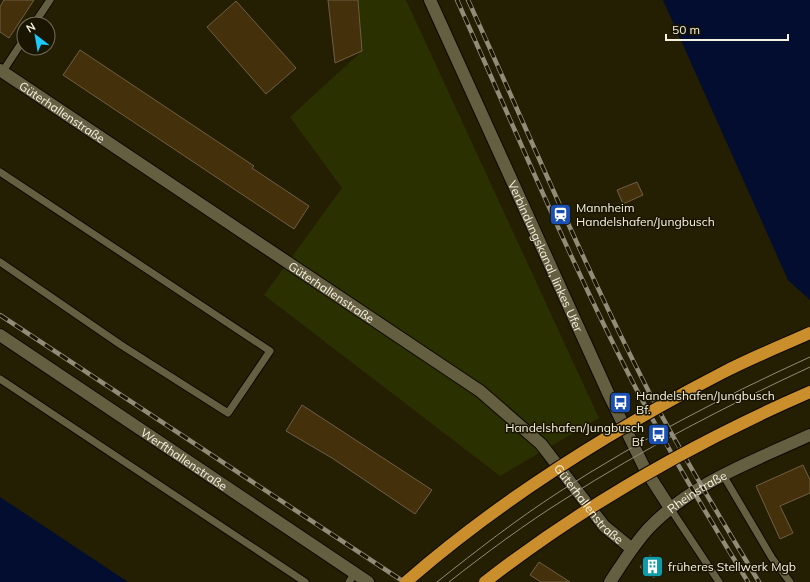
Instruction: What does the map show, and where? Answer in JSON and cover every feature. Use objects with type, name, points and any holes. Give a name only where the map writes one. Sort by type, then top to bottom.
[{"type":"highway","points":[[406,582],[443,549],[492,512],[532,484],[619,430],[724,372],[810,333]]},
{"type":"highway","points":[[485,582],[571,521],[642,477],[714,438],[810,392]]},
{"type":"street","name":"Verbindungskanal, linkes Ufer","points":[[430,0],[609,395],[645,469],[670,508]]},
{"type":"street","name":"Güterhallenstraße","points":[[1,71],[480,391],[542,444],[604,526],[632,549]]},
{"type":"street","name":"Werfthallenstraße","points":[[0,335],[352,577],[368,582]]},
{"type":"street","name":"Rheinstraße","points":[[610,582],[632,549],[649,528],[670,508],[693,491],[723,475],[810,435]]},
{"type":"lane","points":[[39,16],[50,0]]},
{"type":"lane","points":[[1,71],[16,50]]},
{"type":"lane","points":[[0,172],[270,351],[228,413],[121,345],[0,262]]},
{"type":"lane","points":[[0,379],[305,582]]},
{"type":"lane","points":[[723,475],[772,558],[790,582]]},
{"type":"lane","points":[[670,508],[719,582]]},
{"type":"green space","points":[[358,0],[406,0],[599,418],[500,476],[264,295],[342,188],[290,117],[362,51]]},
{"type":"water","points":[[663,0],[810,0],[810,300],[788,280]]},
{"type":"water","points":[[0,497],[128,582],[0,582]]},
{"type":"building","points":[[4,0],[34,0],[23,16],[16,16],[16,27],[9,38],[0,32],[0,7]]},
{"type":"building","points":[[328,0],[358,0],[362,51],[335,63]]},
{"type":"building","points":[[236,1],[296,68],[266,94],[207,27]]},
{"type":"building","points":[[80,50],[254,166],[252,168],[309,206],[294,229],[63,75]]},
{"type":"building","points":[[637,182],[643,195],[623,204],[617,190]]},
{"type":"building","points":[[302,405],[432,490],[415,514],[332,458],[286,431]]},
{"type":"building","points":[[803,465],[810,480],[810,493],[780,506],[793,533],[780,539],[756,486]]},
{"type":"building","name":"früheres Stellwerk Mgb","points":[[650,555],[663,566],[654,578],[640,567]]},
{"type":"building","points":[[539,562],[570,582],[541,582],[530,575]]},
{"type":"tram line","points":[[437,582],[512,524],[543,502],[589,473],[650,437],[714,403],[810,357]]},
{"type":"tram line","points":[[449,582],[535,518],[624,463],[716,413],[810,367]]},
{"type":"railway","points":[[457,0],[546,200],[616,349],[667,445],[748,582]]},
{"type":"railway","points":[[468,0],[601,295],[625,344],[649,392],[702,488],[759,582]]},
{"type":"railway","points":[[0,315],[404,582]]},
{"type":"place","name":"Mannheim Handelshafen/Jungbusch","points":[[560,214]]},
{"type":"place","name":"Handelshafen/Jungbusch Bf.","points":[[621,402]]},
{"type":"place","name":"Handelshafen/Jungbusch Bf","points":[[659,434]]},
{"type":"place","name":"früheres Stellwerk Mgb","points":[[652,566]]}]
